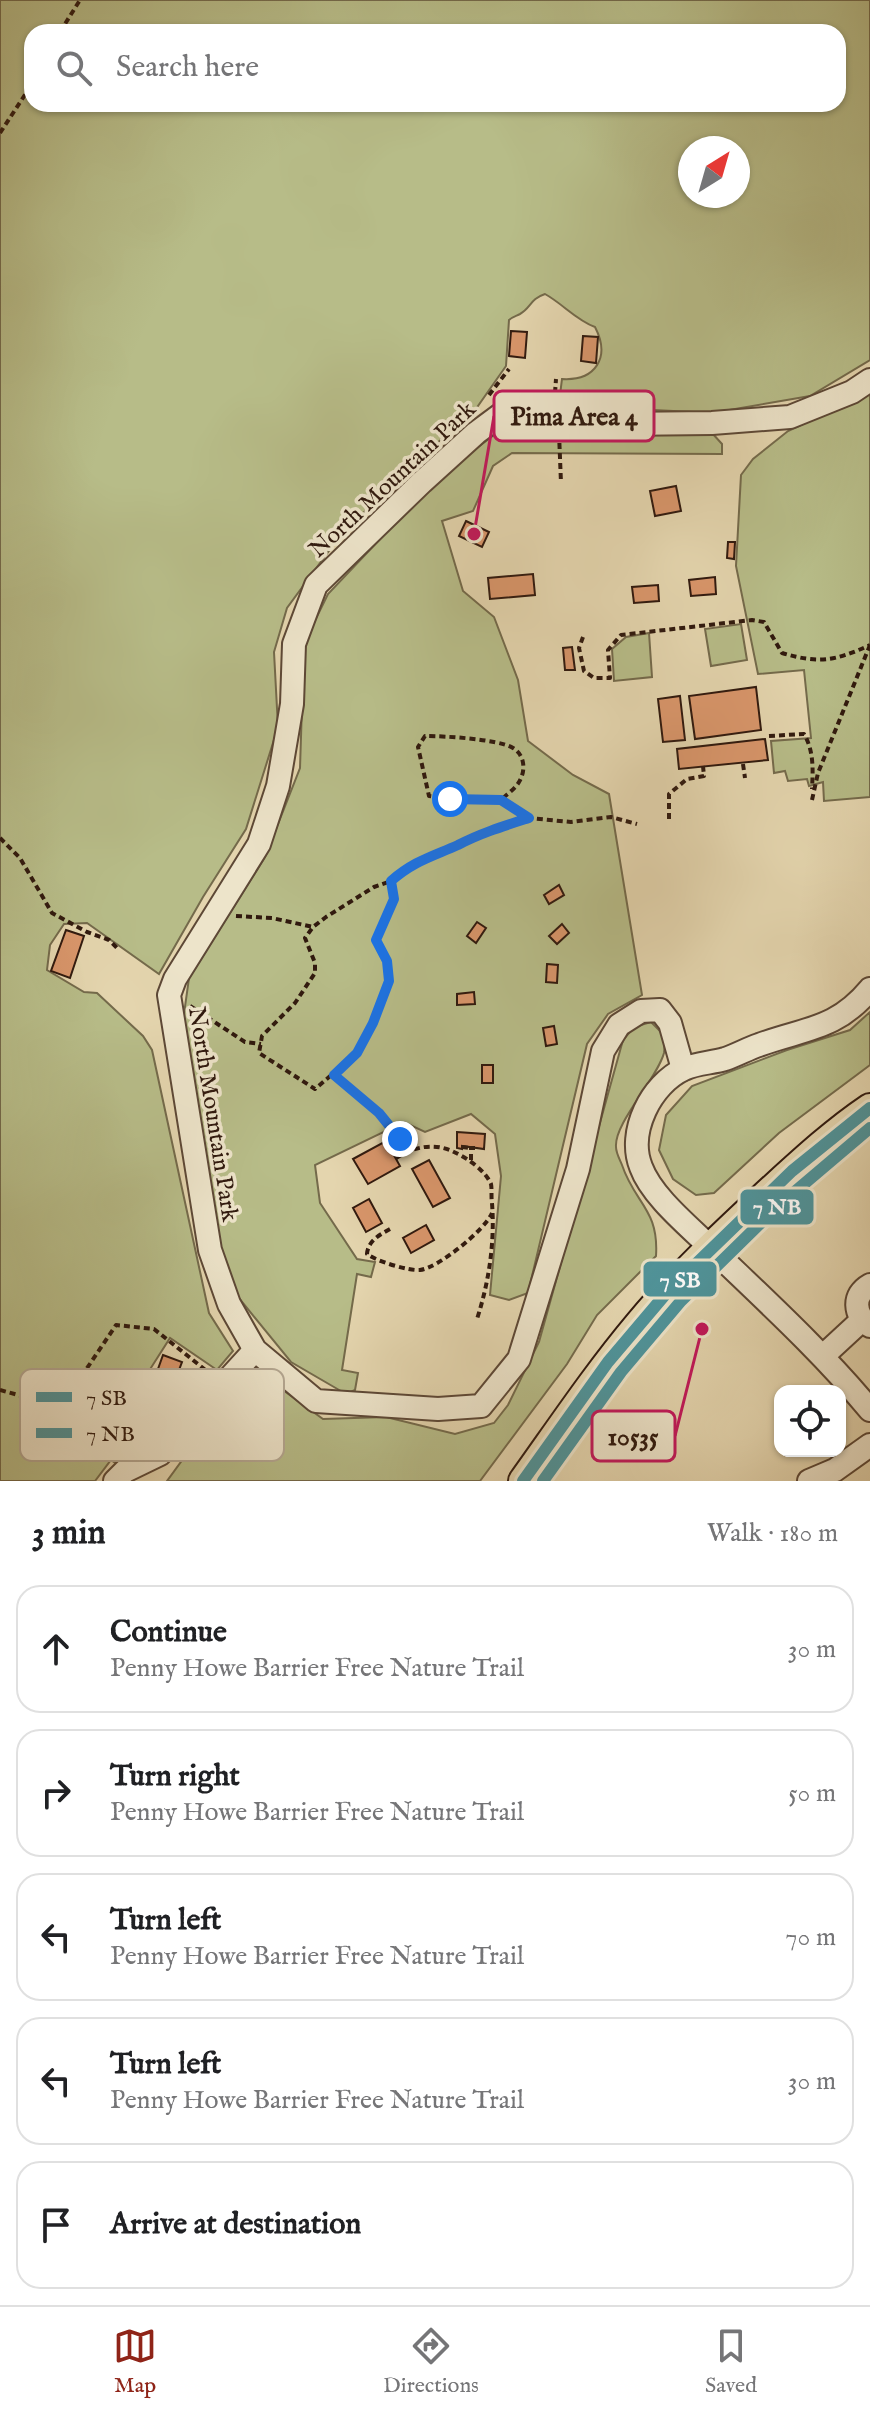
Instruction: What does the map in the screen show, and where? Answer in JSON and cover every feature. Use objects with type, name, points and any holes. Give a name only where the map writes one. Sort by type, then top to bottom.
[{"type":"main road","points":[[523,1481],[605,1365],[662,1298],[711,1247],[803,1161],[870,1108]]},
{"type":"street","name":"North Mountain Park","points":[[278,1369],[255,1350],[229,1304],[210,1250],[169,995],[175,979],[259,844],[278,786],[292,704],[294,644],[316,585],[422,482],[476,433],[507,410],[557,412],[618,424],[712,423],[790,417],[852,392],[870,380]]},
{"type":"street","points":[[870,989],[854,1009],[811,1031],[683,1069],[655,1091],[643,1113],[637,1142],[641,1167],[654,1188],[683,1222],[823,1356],[870,1410]]},
{"type":"street","name":"North Mountain Park","points":[[284,1374],[316,1401],[438,1409],[481,1406],[519,1359],[578,1169],[603,1051],[619,1025],[641,1011],[660,1010],[670,1023],[683,1069]]},
{"type":"street","points":[[823,1356],[866,1323],[856,1307],[863,1288],[870,1285]]},
{"type":"street","points":[[239,1369],[255,1350]]},
{"type":"street","points":[[809,1481],[835,1470],[870,1445]]},
{"type":"street","points":[[115,1481],[125,1471],[146,1461]]},
{"type":"path","points":[[65,24],[80,0]]},
{"type":"path","points":[[0,133],[24,96]]},
{"type":"path","points":[[489,395],[509,369]]},
{"type":"path","points":[[556,379],[561,483]]},
{"type":"path","points":[[583,637],[579,648],[584,671],[594,678],[610,678],[608,650],[621,635],[752,620],[764,622],[782,653],[811,661],[840,658],[870,645]]},
{"type":"path","points":[[769,736],[804,734],[813,765],[812,800],[818,773],[870,645]]},
{"type":"path","points":[[501,800],[519,783],[524,768],[522,757],[513,748],[448,736],[425,736],[418,747],[429,796],[501,800],[529,818]]},
{"type":"path","points":[[743,764],[745,778]]},
{"type":"path","points":[[669,819],[669,794],[687,779],[704,776],[703,766]]},
{"type":"path","points":[[391,881],[394,899],[376,940],[387,961],[389,981],[373,1023],[357,1053],[315,1089],[259,1053],[262,1036],[295,1003],[315,973],[315,963],[305,938],[313,927],[374,887],[391,881],[409,865],[476,835],[529,818],[571,822],[611,817],[637,824]]},
{"type":"path","points":[[0,838],[20,858],[52,913],[109,940],[118,949]]},
{"type":"path","points":[[206,931],[231,915],[272,918],[313,927]]},
{"type":"path","points":[[185,1003],[245,1042],[261,1044]]},
{"type":"path","points":[[334,1075],[379,1113],[409,1150]]},
{"type":"path","points":[[396,1158],[409,1150],[436,1146],[471,1160],[490,1184],[495,1231],[485,1293],[477,1319]]},
{"type":"path","points":[[462,1147],[478,1148]]},
{"type":"path","points":[[471,1148],[471,1160]]},
{"type":"path","points":[[390,1229],[367,1247],[367,1254],[374,1259],[418,1271],[431,1267],[480,1231],[493,1211]]},
{"type":"path","points":[[86,1369],[116,1325],[154,1329],[205,1369]]},
{"type":"path","points":[[0,1390],[20,1396]]},
{"type":"green space","points":[[0,0],[870,0],[870,360],[810,396],[712,413],[615,408],[560,395],[562,379],[583,376],[597,365],[600,338],[595,327],[552,298],[545,294],[536,298],[524,312],[509,320],[506,366],[473,413],[406,469],[337,540],[287,608],[274,652],[278,727],[246,829],[159,974],[87,923],[64,924],[50,945],[47,970],[84,992],[97,993],[143,1036],[152,1050],[209,1313],[233,1351],[216,1369],[170,1338],[150,1369],[20,1369],[20,1461],[110,1461],[95,1481],[0,1481]]},
{"type":"green space","points":[[870,393],[870,797],[824,801],[823,782],[809,786],[807,779],[788,781],[785,771],[774,773],[771,741],[811,738],[804,670],[758,674],[736,566],[741,475],[753,459],[788,431]]},
{"type":"green space","points":[[554,424],[712,433],[722,444],[722,454],[512,453],[493,466],[473,511],[442,521],[463,591],[494,617],[518,680],[528,741],[573,775],[609,794],[642,995],[608,1014],[587,1044],[528,1293],[509,1300],[490,1295],[501,1176],[495,1134],[471,1114],[425,1132],[404,1122],[315,1165],[320,1203],[357,1259],[375,1262],[371,1277],[357,1274],[342,1370],[358,1373],[355,1390],[346,1394],[291,1362],[238,1297],[217,1237],[183,1021],[189,978],[265,857],[300,768],[304,643],[328,594],[438,478],[499,431]]},
{"type":"green space","points":[[741,624],[747,660],[711,666],[705,629]]},
{"type":"green space","points":[[649,633],[652,677],[614,681],[612,649],[626,637]]},
{"type":"green space","points":[[870,1012],[870,1065],[779,1133],[714,1193],[696,1195],[673,1179],[659,1150],[666,1115],[692,1086],[850,1030]]},
{"type":"green space","points":[[651,1022],[664,1035],[664,1053],[628,1114],[617,1137],[616,1147],[627,1178],[654,1227],[656,1256],[597,1315],[567,1364],[480,1481],[167,1481],[182,1461],[284,1461],[284,1391],[323,1419],[386,1417],[455,1434],[494,1423],[508,1405],[539,1342],[623,1040],[634,1027]]},
{"type":"green space","points":[[112,1461],[128,1461],[122,1468]]},
{"type":"building","points":[[511,331],[527,332],[525,358],[509,356]]},
{"type":"building","points":[[583,336],[598,337],[596,363],[581,361]]},
{"type":"building","points":[[676,486],[681,511],[655,516],[650,491]]},
{"type":"building","points":[[466,521],[489,532],[482,547],[459,536]]},
{"type":"building","points":[[728,542],[735,542],[734,559],[727,558]]},
{"type":"building","points":[[533,574],[535,595],[490,599],[488,578]]},
{"type":"building","points":[[715,577],[716,594],[691,596],[689,580]]},
{"type":"building","points":[[658,585],[659,601],[634,603],[632,587]]},
{"type":"building","points":[[572,647],[575,670],[565,670],[563,648]]},
{"type":"building","points":[[756,687],[761,730],[695,739],[689,696]]},
{"type":"building","points":[[680,696],[685,740],[663,742],[658,699]]},
{"type":"building","points":[[765,739],[768,760],[679,769],[677,749]]},
{"type":"building","points":[[559,885],[564,895],[549,904],[544,895]]},
{"type":"building","points":[[477,922],[486,928],[476,943],[467,936]]},
{"type":"building","points":[[562,924],[569,933],[557,944],[549,936]]},
{"type":"building","points":[[66,930],[84,936],[70,978],[51,971]]},
{"type":"building","points":[[547,964],[558,965],[557,983],[546,982]]},
{"type":"building","points":[[474,992],[475,1004],[457,1005],[457,994]]},
{"type":"building","points":[[554,1026],[557,1044],[546,1046],[543,1028]]},
{"type":"building","points":[[482,1065],[493,1065],[493,1083],[482,1083]]},
{"type":"building","points":[[457,1132],[485,1134],[484,1149],[457,1148]]},
{"type":"building","points":[[386,1141],[400,1166],[368,1184],[353,1159]]},
{"type":"building","points":[[429,1160],[450,1198],[433,1207],[412,1169]]},
{"type":"building","points":[[369,1199],[382,1223],[366,1232],[353,1208]]},
{"type":"building","points":[[426,1225],[434,1240],[411,1253],[403,1238]]},
{"type":"building","points":[[163,1355],[182,1362],[179,1369],[158,1369]]},
{"type":"transit line","points":[[523,1481],[608,1362],[669,1290],[792,1171],[870,1108]]},
{"type":"transit line","points":[[543,1481],[621,1372],[681,1301],[778,1206],[870,1128]]},
{"type":"place","name":"Pima Area 4","points":[[474,534]]},
{"type":"place","name":"10535","points":[[702,1329]]},
{"type":"route","points":[[400,1139],[379,1113],[334,1075],[357,1053],[373,1023],[389,981],[387,961],[376,940],[394,899],[391,881],[409,865],[437,852],[476,835],[529,818],[501,800],[450,799]]}]
